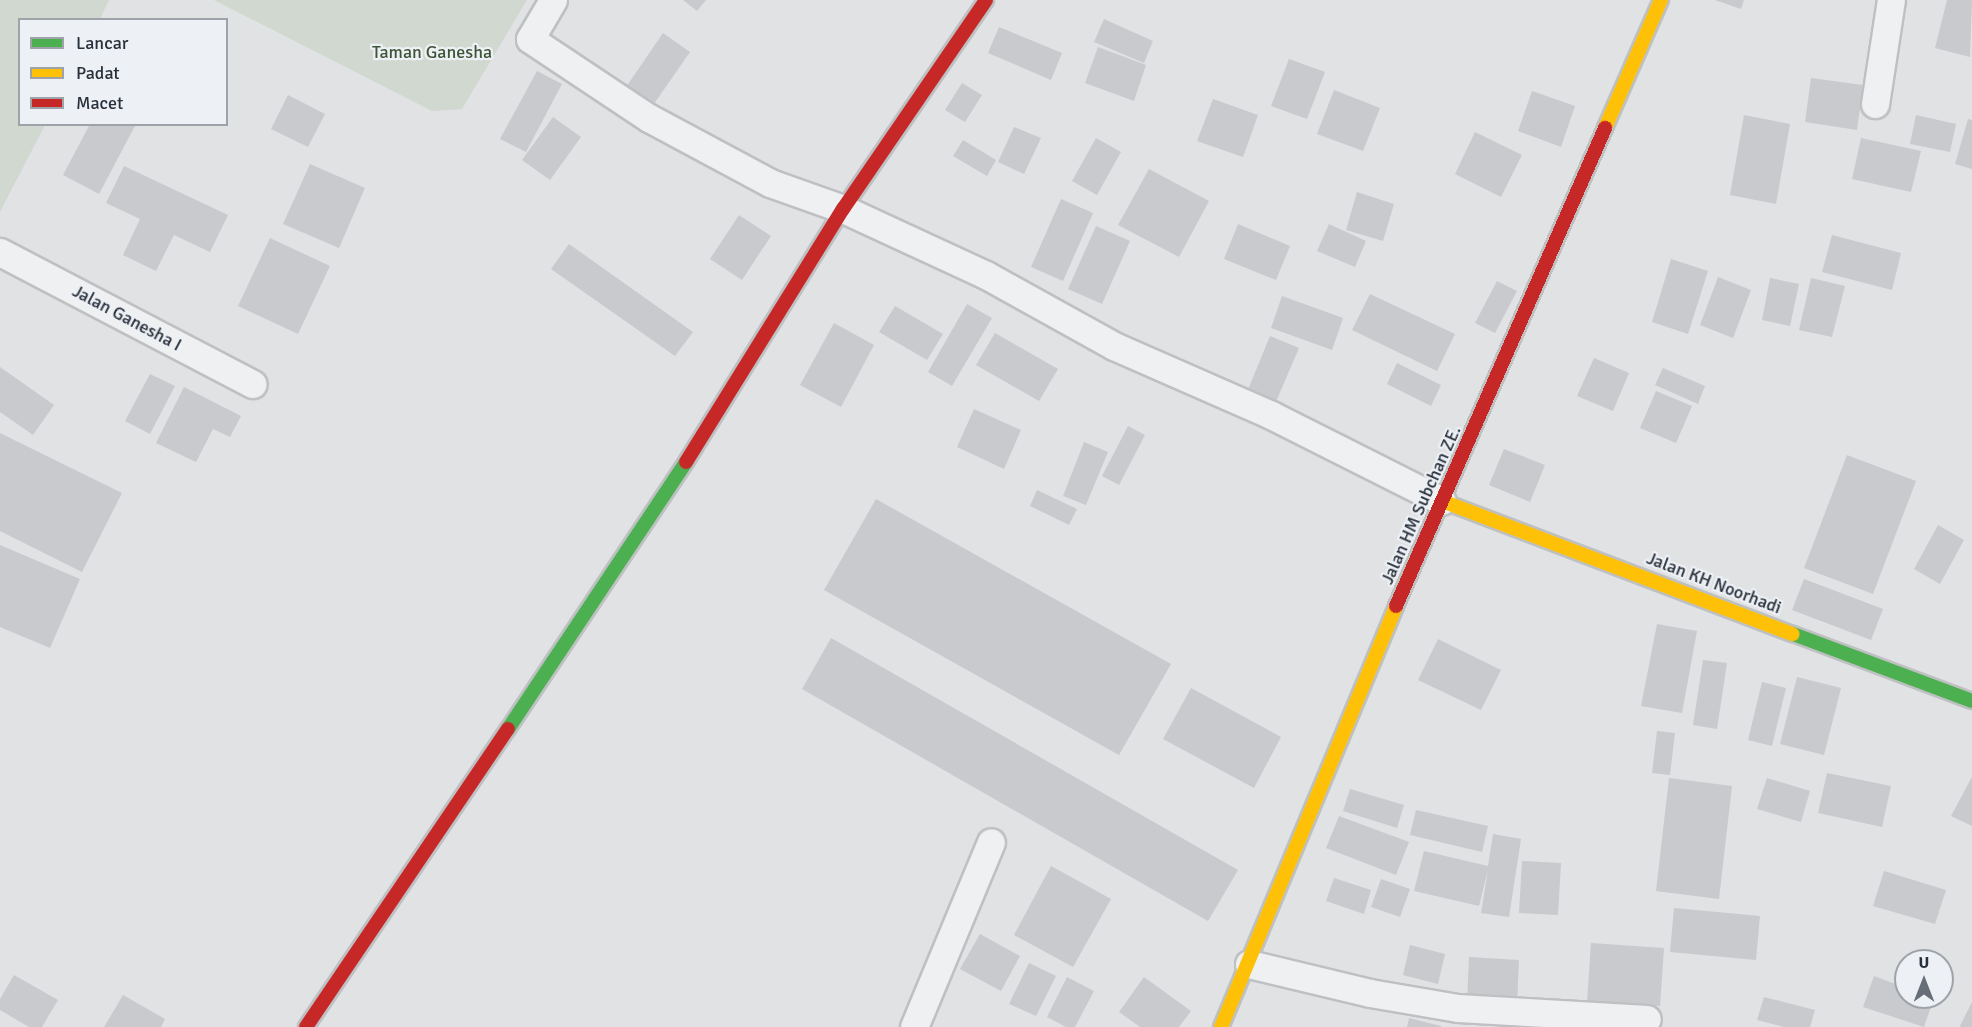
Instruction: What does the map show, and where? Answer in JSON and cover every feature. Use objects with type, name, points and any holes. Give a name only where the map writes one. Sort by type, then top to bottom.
[{"type":"street","points":[[553,0],[530,39],[688,139],[770,183],[843,208],[986,274],[1114,346],[1271,415],[1442,501]]},
{"type":"street","points":[[306,1027],[748,367],[843,208],[986,0]]},
{"type":"street","name":"Jalan HM Subchan ZE.","points":[[1221,1027],[1442,501],[1661,0]]},
{"type":"street","points":[[1875,104],[1891,0]]},
{"type":"street","name":"Jalan Ganesha I","points":[[0,252],[253,384]]},
{"type":"street","name":"Jalan KH Noorhadi","points":[[1442,501],[1972,701]]},
{"type":"street","points":[[914,1027],[991,842]]},
{"type":"street","points":[[1249,964],[1370,993],[1458,1008],[1647,1020]]},
{"type":"green space","points":[[0,0],[109,0],[100,18],[18,18],[18,126],[44,126],[0,212]]},
{"type":"green space","name":"Taman Ganesha","points":[[214,0],[527,0],[462,109],[432,111]]},
{"type":"building","points":[[683,0],[706,0],[697,11]]},
{"type":"building","points":[[1715,0],[1744,0],[1741,9]]},
{"type":"building","points":[[1947,0],[1972,0],[1970,57],[1935,48]]},
{"type":"building","points":[[1104,19],[1153,41],[1144,63],[1094,42]]},
{"type":"building","points":[[999,27],[1062,53],[1051,80],[988,53]]},
{"type":"building","points":[[663,33],[690,52],[649,111],[622,93]]},
{"type":"building","points":[[1098,47],[1146,65],[1134,101],[1085,83]]},
{"type":"building","points":[[1289,59],[1325,72],[1307,119],[1271,106]]},
{"type":"building","points":[[537,71],[562,84],[526,152],[500,139]]},
{"type":"building","points":[[1811,78],[1863,85],[1857,130],[1805,122]]},
{"type":"building","points":[[962,83],[982,95],[965,122],[945,110]]},
{"type":"building","points":[[1334,90],[1380,108],[1363,151],[1317,134]]},
{"type":"building","points":[[1532,91],[1575,106],[1561,147],[1518,131]]},
{"type":"building","points":[[288,95],[325,114],[308,147],[271,129]]},
{"type":"building","points":[[1213,99],[1258,115],[1243,157],[1197,141]]},
{"type":"building","points":[[1744,115],[1790,124],[1776,204],[1730,195]]},
{"type":"building","points":[[1916,115],[1956,124],[1950,152],[1910,144]]},
{"type":"building","points":[[553,117],[581,137],[550,180],[522,160]]},
{"type":"building","points":[[1968,119],[1972,120],[1972,169],[1955,164]]},
{"type":"building","points":[[89,126],[135,126],[99,194],[63,175]]},
{"type":"building","points":[[1014,127],[1041,138],[1024,174],[998,162]]},
{"type":"building","points":[[1475,132],[1522,155],[1501,197],[1455,174]]},
{"type":"building","points":[[1096,138],[1121,152],[1097,195],[1072,181]]},
{"type":"building","points":[[1861,138],[1921,151],[1911,192],[1852,179]]},
{"type":"building","points":[[963,140],[996,160],[987,176],[953,156]]},
{"type":"building","points":[[310,164],[365,188],[339,248],[283,224]]},
{"type":"building","points":[[124,166],[228,215],[210,252],[174,235],[156,271],[123,255],[140,219],[106,203]]},
{"type":"building","points":[[1149,169],[1209,201],[1179,257],[1118,225]]},
{"type":"building","points":[[1357,192],[1394,204],[1383,241],[1346,230]]},
{"type":"building","points":[[1061,199],[1093,213],[1063,281],[1031,267]]},
{"type":"building","points":[[739,215],[771,236],[742,280],[710,259]]},
{"type":"building","points":[[1238,224],[1290,246],[1276,280],[1224,259]]},
{"type":"building","points":[[1329,224],[1366,241],[1355,267],[1317,251]]},
{"type":"building","points":[[1096,226],[1130,241],[1102,304],[1068,289]]},
{"type":"building","points":[[1832,235],[1901,253],[1892,290],[1822,272]]},
{"type":"building","points":[[270,238],[330,266],[298,334],[238,306]]},
{"type":"building","points":[[569,244],[693,332],[675,356],[551,269]]},
{"type":"building","points":[[1671,259],[1708,271],[1688,334],[1652,322]]},
{"type":"building","points":[[1718,277],[1751,290],[1733,338],[1700,325]]},
{"type":"building","points":[[1770,278],[1799,284],[1790,326],[1762,320]]},
{"type":"building","points":[[1811,278],[1845,286],[1832,337],[1799,330]]},
{"type":"building","points":[[1497,281],[1517,291],[1495,333],[1475,323]]},
{"type":"building","points":[[1370,294],[1455,334],[1437,371],[1352,330]]},
{"type":"building","points":[[1282,296],[1343,318],[1332,350],[1271,328]]},
{"type":"building","points":[[967,304],[992,318],[952,386],[928,372]]},
{"type":"building","points":[[895,306],[943,334],[927,360],[879,332]]},
{"type":"building","points":[[834,323],[874,345],[841,407],[800,385]]},
{"type":"building","points":[[995,333],[1058,369],[1039,401],[976,365]]},
{"type":"building","points":[[1270,336],[1299,348],[1275,404],[1247,392]]},
{"type":"building","points":[[1594,358],[1629,373],[1613,411],[1577,396]]},
{"type":"building","points":[[1397,363],[1441,385],[1431,406],[1387,384]]},
{"type":"building","points":[[0,367],[54,405],[33,435],[0,412]]},
{"type":"building","points":[[1663,368],[1705,386],[1698,404],[1655,385]]},
{"type":"building","points":[[150,374],[175,386],[150,434],[125,421]]},
{"type":"building","points":[[184,387],[241,416],[230,437],[213,429],[196,462],[156,443]]},
{"type":"building","points":[[1656,391],[1692,406],[1676,443],[1640,428]]},
{"type":"building","points":[[974,409],[1021,430],[1004,469],[957,447]]},
{"type":"building","points":[[1128,426],[1145,435],[1119,485],[1102,476]]},
{"type":"building","points":[[0,433],[122,493],[82,572],[0,531]]},
{"type":"building","points":[[1084,442],[1108,452],[1086,505],[1063,496]]},
{"type":"building","points":[[1504,449],[1545,465],[1530,502],[1489,485]]},
{"type":"building","points":[[1847,455],[1916,481],[1873,594],[1804,568]]},
{"type":"building","points":[[1037,490],[1077,509],[1069,525],[1030,506]]},
{"type":"building","points":[[876,499],[1171,664],[1119,755],[824,590]]},
{"type":"building","points":[[1938,525],[1964,540],[1940,584],[1914,569]]},
{"type":"building","points":[[0,545],[80,579],[50,648],[0,627]]},
{"type":"building","points":[[1804,579],[1883,609],[1871,640],[1792,610]]},
{"type":"building","points":[[1657,624],[1697,631],[1682,713],[1641,706]]},
{"type":"building","points":[[831,638],[1238,870],[1208,921],[802,689]]},
{"type":"building","points":[[1438,639],[1501,670],[1481,710],[1418,680]]},
{"type":"building","points":[[1703,660],[1727,663],[1717,729],[1693,725]]},
{"type":"building","points":[[1797,677],[1841,688],[1824,755],[1780,744]]},
{"type":"building","points":[[1762,682],[1786,688],[1772,746],[1748,740]]},
{"type":"building","points":[[1191,688],[1281,737],[1254,788],[1163,739]]},
{"type":"building","points":[[1657,731],[1675,733],[1670,775],[1652,773]]},
{"type":"building","points":[[1827,773],[1891,786],[1882,827],[1818,813]]},
{"type":"building","points":[[1972,777],[1972,826],[1951,816]]},
{"type":"building","points":[[1669,778],[1732,786],[1719,899],[1656,891]]},
{"type":"building","points":[[1767,778],[1810,791],[1801,822],[1757,809]]},
{"type":"building","points":[[1350,789],[1404,805],[1397,828],[1343,811]]},
{"type":"building","points":[[1416,810],[1488,826],[1482,852],[1410,835]]},
{"type":"building","points":[[1339,816],[1409,842],[1396,875],[1326,848]]},
{"type":"building","points":[[1493,834],[1521,839],[1509,917],[1481,913],[1488,870],[1479,906],[1414,891],[1424,851],[1488,866]]},
{"type":"building","points":[[1522,861],[1561,863],[1558,915],[1519,913]]},
{"type":"building","points":[[1051,866],[1111,899],[1073,967],[1014,935]]},
{"type":"building","points":[[1884,871],[1946,890],[1935,924],[1873,906]]},
{"type":"building","points":[[1334,878],[1371,890],[1364,914],[1326,901]]},
{"type":"building","points":[[1381,879],[1410,889],[1400,917],[1371,907]]},
{"type":"building","points":[[1674,908],[1760,916],[1756,960],[1670,952]]},
{"type":"building","points":[[980,934],[1020,956],[1001,991],[960,969]]},
{"type":"building","points":[[1591,943],[1664,948],[1660,1006],[1587,1002]]},
{"type":"building","points":[[1410,945],[1445,954],[1438,984],[1403,975]]},
{"type":"building","points":[[1469,957],[1519,960],[1517,1006],[1467,1004]]},
{"type":"building","points":[[1029,963],[1056,976],[1036,1016],[1009,1004]]},
{"type":"building","points":[[14,975],[58,1000],[42,1027],[29,1027],[0,1010],[0,999]]},
{"type":"building","points":[[1874,976],[1894,984],[1894,1009],[1930,1009],[1924,1027],[1863,1007]]},
{"type":"building","points":[[1067,977],[1094,991],[1075,1027],[1066,1027],[1047,1017]]},
{"type":"building","points":[[1144,977],[1191,1011],[1179,1027],[1140,1027],[1119,1012]]},
{"type":"building","points":[[123,995],[165,1019],[161,1027],[104,1027]]},
{"type":"building","points":[[1764,997],[1815,1010],[1810,1027],[1784,1027],[1757,1020]]},
{"type":"building","points":[[1972,1002],[1972,1027],[1961,1027],[1960,1026]]},
{"type":"building","points":[[1409,1018],[1441,1026],[1441,1027],[1407,1027]]},
{"type":"traffic: fast","points":[[508,729],[686,462]]},
{"type":"traffic: fast","points":[[1793,634],[1972,701]]},
{"type":"traffic: slow","points":[[1605,128],[1661,0]]},
{"type":"traffic: slow","points":[[1442,501],[1793,634]]},
{"type":"traffic: slow","points":[[1221,1027],[1396,606]]},
{"type":"traffic: jam","points":[[686,462],[843,209],[986,0]]},
{"type":"traffic: jam","points":[[1396,606],[1605,128]]},
{"type":"traffic: jam","points":[[306,1027],[508,729]]}]
